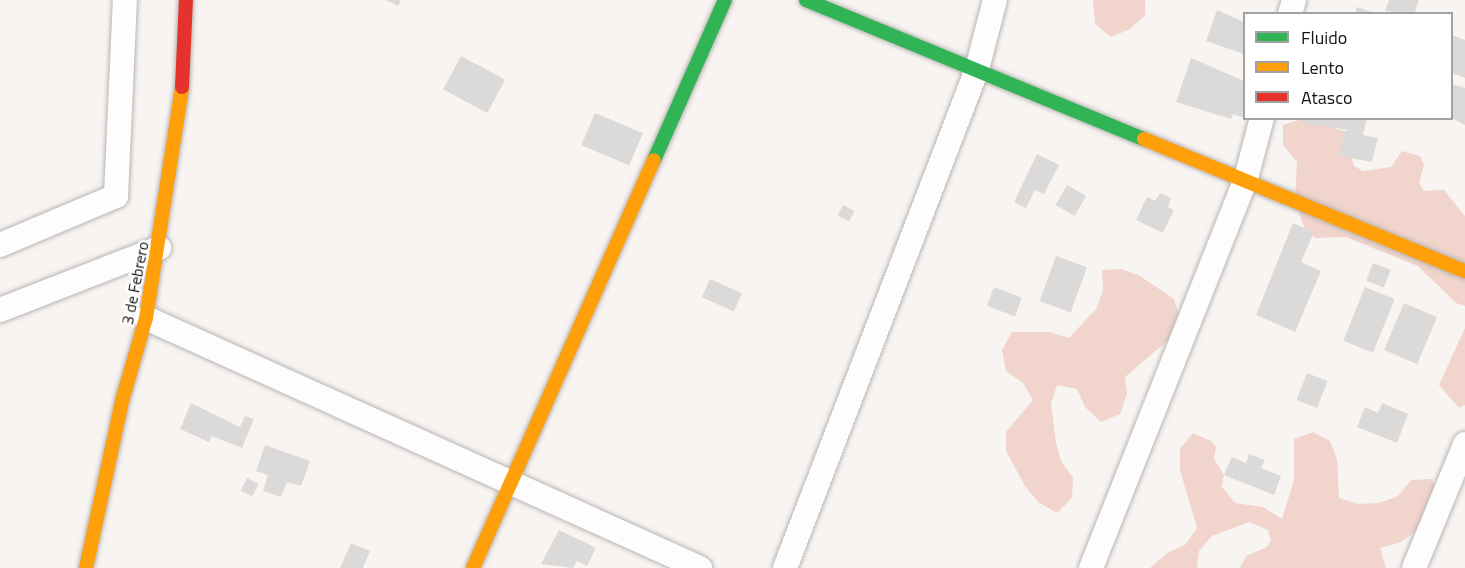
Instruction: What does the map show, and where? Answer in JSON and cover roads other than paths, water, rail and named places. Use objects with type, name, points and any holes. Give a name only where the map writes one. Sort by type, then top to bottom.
[{"type":"street","points":[[0,245],[116,196],[125,0]]},
{"type":"street","name":"3 de Febrero","points":[[86,568],[122,401],[146,318],[159,248],[181,102],[186,0]]},
{"type":"street","points":[[473,568],[508,484],[725,0]]},
{"type":"street","points":[[806,0],[1246,178],[1465,271]]},
{"type":"street","points":[[785,568],[977,69],[995,0]]},
{"type":"street","points":[[1092,568],[1246,178],[1261,120]]},
{"type":"street","points":[[0,310],[159,248]]},
{"type":"street","points":[[146,318],[508,484],[700,568]]},
{"type":"street","points":[[1414,568],[1465,444]]}]
